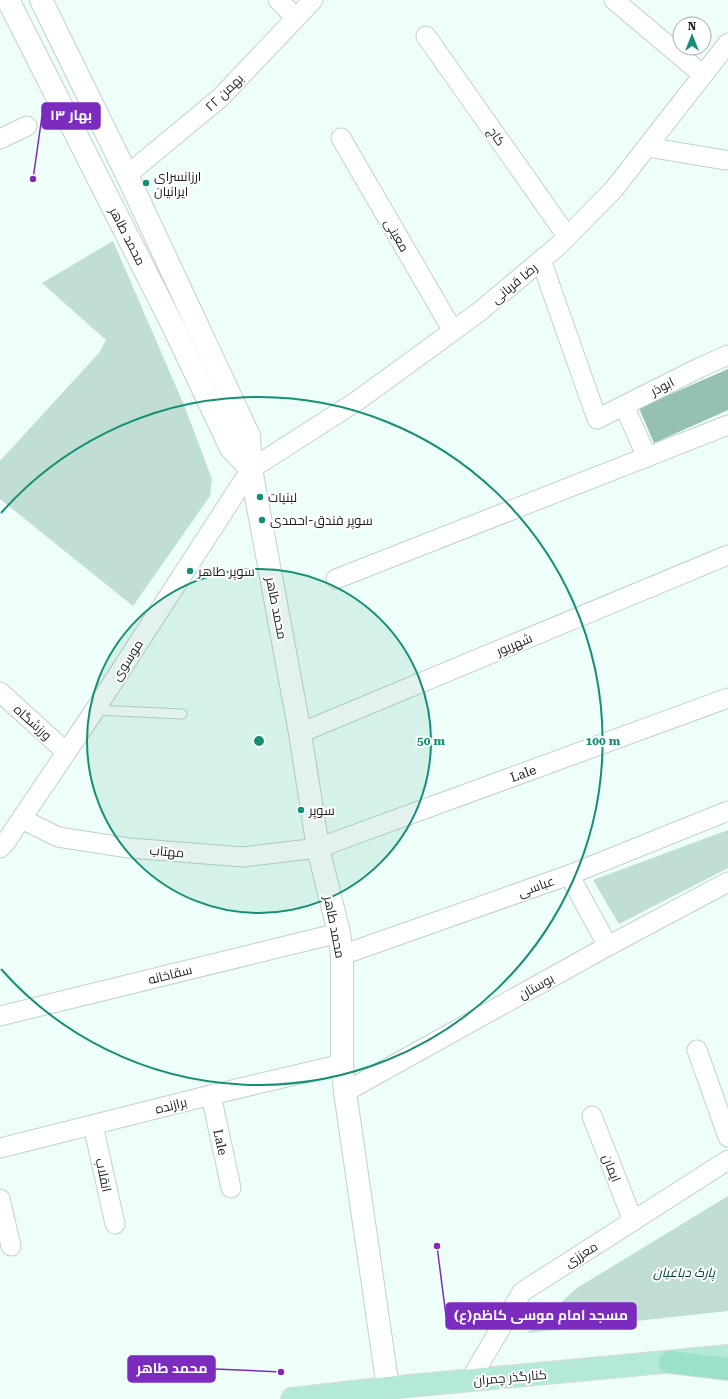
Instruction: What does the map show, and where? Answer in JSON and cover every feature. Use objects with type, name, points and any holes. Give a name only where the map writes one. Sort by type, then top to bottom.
[{"type":"highway","points":[[670,1362],[728,1369]]},
{"type":"main road","name":"محمد طاهر","points":[[8,0],[174,328],[231,448],[251,469]]},
{"type":"main road","name":"محمد طاهر","points":[[41,0],[127,175],[249,436],[251,469],[300,734],[318,848],[339,933],[342,955],[342,1064],[345,1092],[388,1388]]},
{"type":"main road","name":"کنارگذر چمران","points":[[292,1399],[388,1388],[728,1356]]},
{"type":"street","points":[[278,0],[296,18]]},
{"type":"street","name":"۲۲ بهمن","points":[[127,175],[220,98],[313,0]]},
{"type":"street","points":[[614,0],[703,75]]},
{"type":"street","name":"کاج","points":[[426,36],[567,236]]},
{"type":"street","name":"رضا قربانی","points":[[251,469],[357,401],[453,332],[541,260],[614,189],[728,43]]},
{"type":"street","points":[[0,139],[27,126]]},
{"type":"street","name":"معینی","points":[[341,138],[453,332]]},
{"type":"street","points":[[647,147],[725,160]]},
{"type":"street","name":"ابوذر","points":[[541,260],[597,419],[728,355]]},
{"type":"street","points":[[624,406],[647,457]]},
{"type":"street","points":[[336,579],[728,425]]},
{"type":"street","name":"موسوی","points":[[0,848],[22,819],[95,710],[251,469]]},
{"type":"street","name":"شهریور","points":[[300,734],[728,555]]},
{"type":"street","name":"ورزشگاه","points":[[0,692],[66,752]]},
{"type":"street","name":"Lale","points":[[318,848],[728,698]]},
{"type":"street","name":"عباسی","points":[[342,955],[569,875],[728,811]]},
{"type":"street","name":"مهتاب","points":[[22,819],[58,836],[129,848],[243,857],[318,848]]},
{"type":"street","points":[[569,875],[608,946]]},
{"type":"street","name":"بوستان","points":[[345,1092],[608,946],[728,882]]},
{"type":"street","name":"سقاخانه","points":[[0,1016],[339,933]]},
{"type":"street","points":[[697,1050],[728,1137]]},
{"type":"street","name":"برازنده","points":[[0,1148],[342,1064]]},
{"type":"street","name":"Lale","points":[[211,1095],[231,1188]]},
{"type":"street","name":"ایمان","points":[[592,1116],[633,1221]]},
{"type":"street","name":"انقلاب","points":[[93,1125],[115,1224]]},
{"type":"street","name":"معززی","points":[[470,1380],[522,1292],[728,1160]]},
{"type":"street","points":[[0,1199],[11,1246]]},
{"type":"lane","points":[[95,710],[182,714]]},
{"type":"green space","points":[[113,241],[184,405],[212,479],[210,496],[133,606],[0,499],[0,461],[99,353],[106,340],[42,283]]},
{"type":"green space","points":[[728,369],[728,410],[654,443],[639,408]]},
{"type":"green space","points":[[728,830],[728,868],[619,924],[593,880]]},
{"type":"green space","name":"پارک دباغیان","points":[[728,1196],[728,1311],[527,1333],[577,1288]]},
{"type":"place","name":"بهار ۱۳","points":[[33,179]]},
{"type":"place","name":"ارزانسرای ایرانیان","points":[[146,183]]},
{"type":"place","name":"لبنیات","points":[[260,497]]},
{"type":"place","name":"سوپر فندق-احمدی","points":[[262,520]]},
{"type":"place","name":"سوپر طاهر","points":[[190,571]]},
{"type":"place","name":"سوپر","points":[[301,810]]},
{"type":"place","name":"مسجد امام موسی کاظم(ع)","points":[[437,1246]]},
{"type":"place","name":"محمد طاهر","points":[[281,1372]]}]
